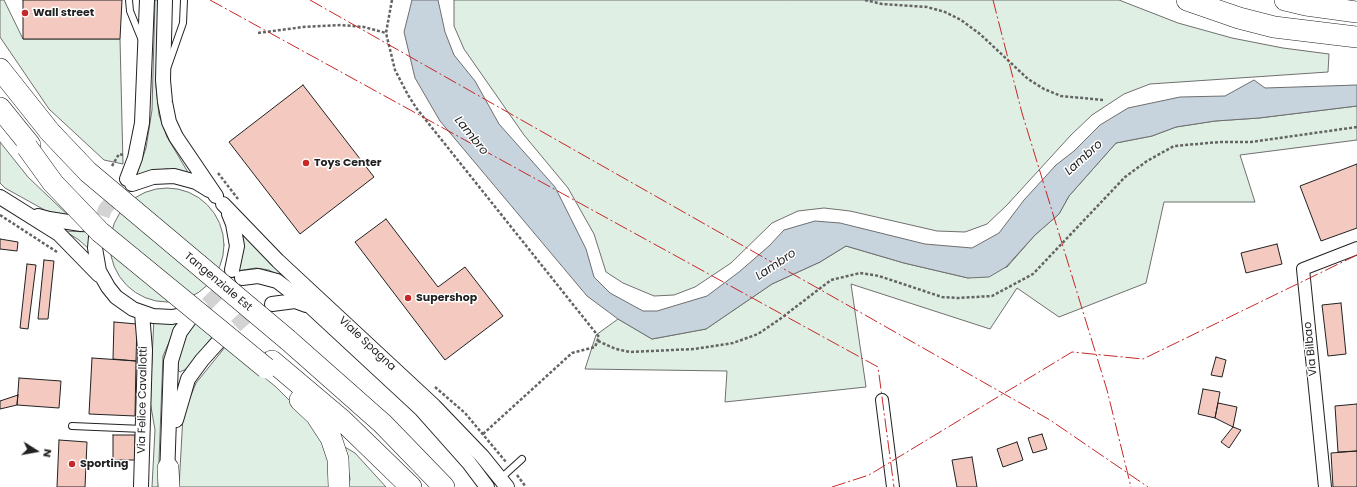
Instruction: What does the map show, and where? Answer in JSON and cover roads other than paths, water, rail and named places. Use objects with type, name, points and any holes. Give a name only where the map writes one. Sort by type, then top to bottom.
[{"type":"highway","points":[[1186,0],[1239,18],[1274,26],[1357,37]]},
{"type":"highway","points":[[1285,0],[1306,5],[1357,12]]},
{"type":"highway","name":"Tangenziale Est","points":[[0,69],[50,132],[88,172],[288,340],[383,424],[444,487]]},
{"type":"highway","points":[[0,108],[29,146],[53,183],[100,232],[269,365],[342,420],[412,487]]},
{"type":"highway","points":[[269,365],[316,415],[331,438],[338,459],[339,487]]},
{"type":"street","points":[[147,0],[142,123],[130,182],[153,177],[174,176],[196,182],[219,200]]},
{"type":"street","points":[[165,0],[163,80],[169,122],[176,137],[219,200]]},
{"type":"street","points":[[0,197],[59,234],[103,279],[116,297],[125,304],[142,313],[165,317],[189,315],[180,332],[171,361],[168,481]]},
{"type":"street","name":"Viale Spagna","points":[[219,200],[233,224],[236,235],[237,274],[258,276],[277,281],[311,307],[421,410],[461,453],[487,487]]},
{"type":"street","name":"Viale Spagna","points":[[219,200],[278,261],[434,406],[482,456],[504,483]]},
{"type":"street","points":[[20,210],[49,219],[81,224]]},
{"type":"street","points":[[96,237],[97,262],[103,279]]},
{"type":"street","name":"Via Bilbao","points":[[1325,487],[1303,269],[1357,248]]},
{"type":"street","points":[[272,304],[295,301],[311,307]]},
{"type":"street","name":"Via Felice Cavallotti","points":[[141,487],[144,350],[142,313]]},
{"type":"street","points":[[168,481],[180,402],[188,378],[220,340]]},
{"type":"street","points":[[882,400],[893,487]]},
{"type":"street","points":[[143,429],[150,453],[148,487]]},
{"type":"lane","points":[[129,0],[130,11],[141,37],[145,62]]},
{"type":"lane","points":[[163,80],[183,23],[184,0]]},
{"type":"lane","points":[[72,426],[143,429]]},
{"type":"lane","points":[[504,483],[522,459]]},
{"type":"water","name":"Lambro","points":[[412,0],[438,0],[445,32],[454,55],[475,81],[499,124],[555,187],[586,249],[594,277],[610,293],[643,311],[657,311],[707,296],[739,272],[769,246],[784,230],[815,221],[840,223],[925,244],[972,248],[999,233],[1024,200],[1056,165],[1074,151],[1100,125],[1128,108],[1180,97],[1225,96],[1254,80],[1265,88],[1357,85],[1357,106],[1259,118],[1215,121],[1176,127],[1152,136],[1116,143],[1069,196],[1059,214],[1035,235],[1006,267],[989,277],[968,278],[904,263],[846,246],[820,262],[772,284],[706,329],[652,339],[618,319],[587,296],[440,121],[415,78],[404,32]]},
{"type":"tunnel","points":[[96,236],[105,209],[132,184]]},
{"type":"tunnel","points":[[188,313],[207,304],[222,289],[228,280]]},
{"type":"tunnel","points":[[220,340],[248,315],[260,308]]},
{"type":"place","name":"Wall street","points":[[25,13]]},
{"type":"place","name":"Toys Center","points":[[306,163]]},
{"type":"place","name":"Supershop","points":[[408,298]]},
{"type":"place","name":"Sporting","points":[[72,464]]}]
